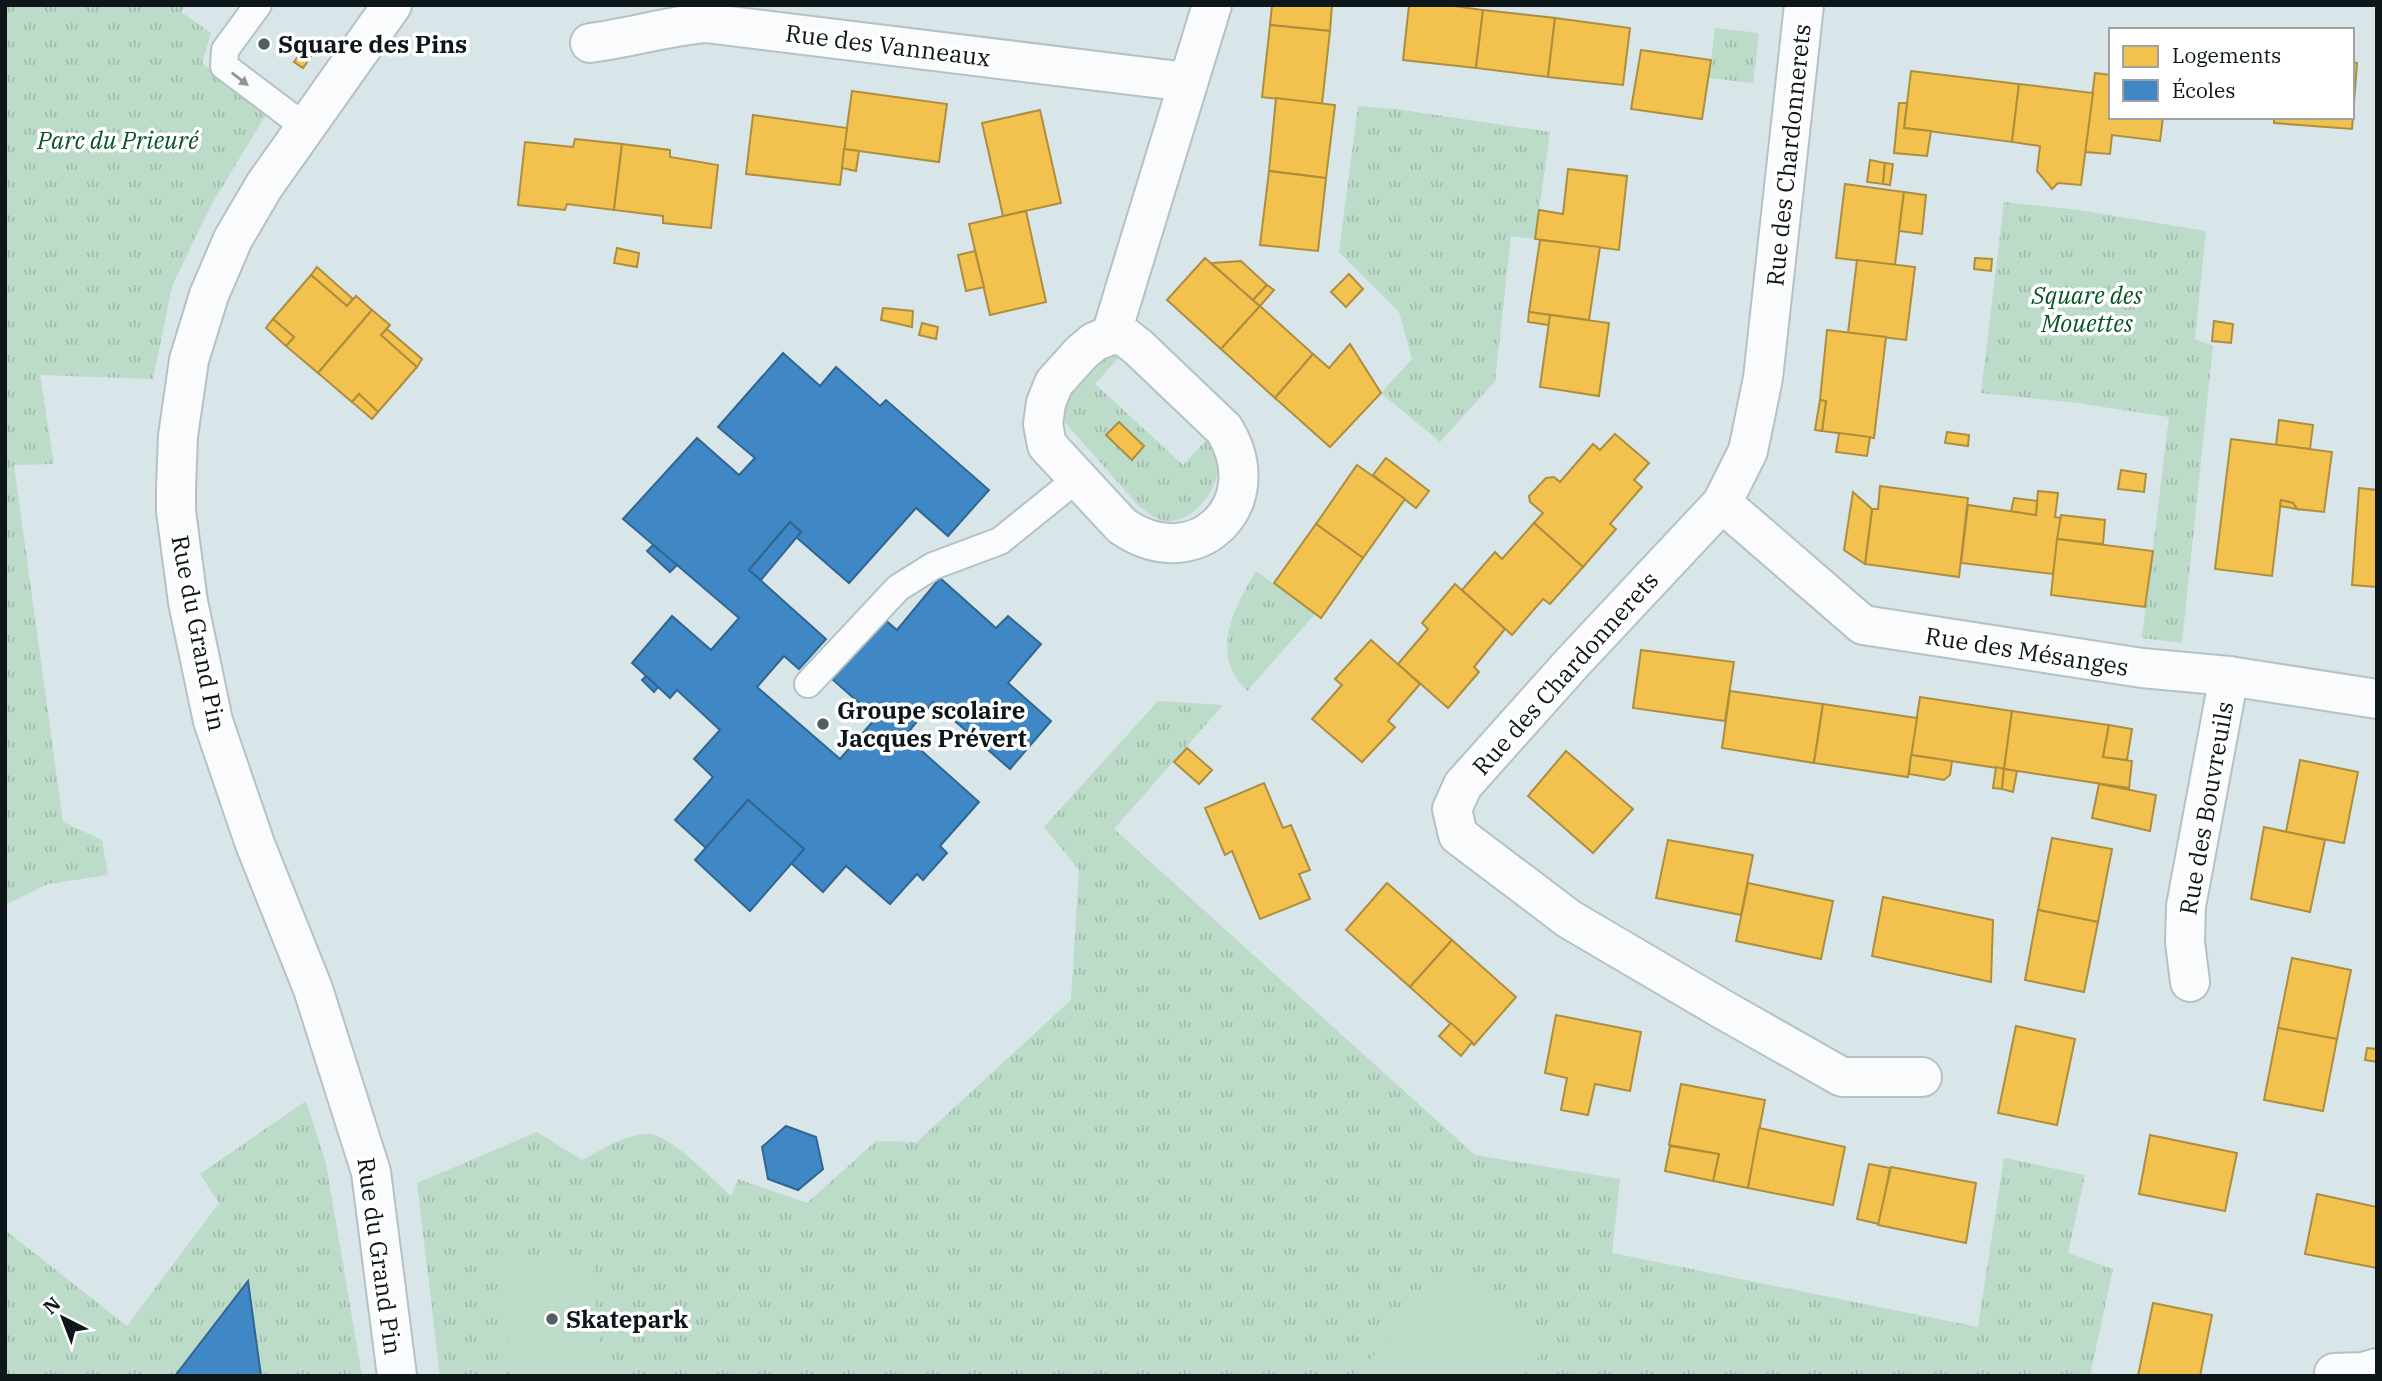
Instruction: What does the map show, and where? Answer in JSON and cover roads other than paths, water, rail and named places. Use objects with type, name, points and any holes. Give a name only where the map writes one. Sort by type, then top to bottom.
[{"type":"street","name":"Rue du Grand Pin","points":[[392,5],[264,186],[233,239],[198,327],[182,399],[176,511],[188,602],[213,722],[255,844],[313,989],[371,1172],[397,1376]]},
{"type":"street","points":[[1111,335],[1212,5]]},
{"type":"street","name":"Rue des Chardonnerets","points":[[1804,5],[1763,378],[1748,451],[1722,503],[1573,662],[1463,785],[1452,809],[1458,835],[1569,919],[1722,1009],[1842,1077],[1922,1077]]},
{"type":"street","name":"Rue des Vanneaux","points":[[590,43],[632,37],[680,25],[706,23],[1187,82]]},
{"type":"street","points":[[1111,335],[1124,336],[1138,348],[1224,429],[1233,444],[1239,462],[1240,480],[1236,499],[1221,523],[1207,534],[1191,541],[1173,545],[1154,543],[1137,537],[1122,526],[1047,445],[1043,424],[1046,403],[1054,383],[1067,366],[1094,342],[1111,335]]},
{"type":"street","name":"Rue des Mésanges","points":[[1722,503],[1863,625],[2142,668],[2229,676],[2377,699]]},
{"type":"street","name":"Rue des Bouvreuils","points":[[2190,982],[2185,942],[2186,906],[2229,676]]},
{"type":"street","points":[[2334,1373],[2363,1372],[2377,1368]]},
{"type":"lane","points":[[258,5],[225,50],[224,66],[305,127]]},
{"type":"lane","points":[[808,684],[898,589],[933,566],[1000,541],[1078,478]]},
{"type":"place","name":"Square des Pins","points":[[264,44]]},
{"type":"place","name":"Groupe scolaire Jacques Prévert","points":[[823,724]]},
{"type":"place","name":"Skatepark","points":[[552,1319]]},
{"type":"park label","name":"Parc du Prieuré","points":[[118,140]]},
{"type":"park label","name":"Square des Mouettes","points":[[2087,309]]}]
